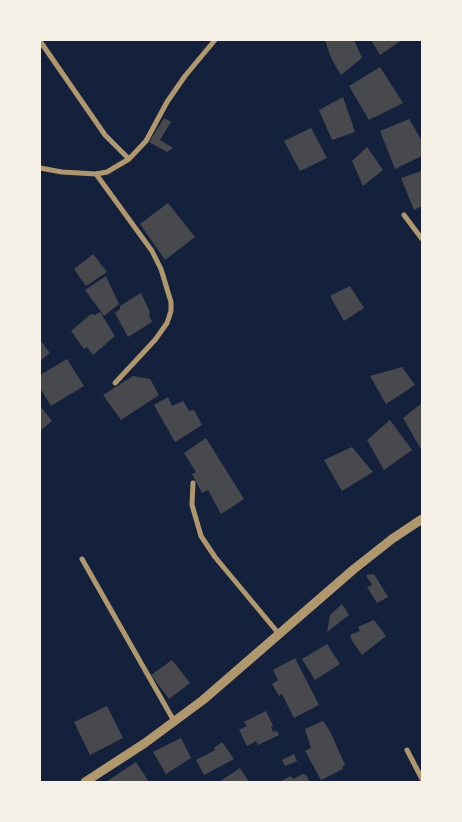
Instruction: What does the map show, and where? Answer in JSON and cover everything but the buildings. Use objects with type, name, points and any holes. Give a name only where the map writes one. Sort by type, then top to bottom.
[{"type":"street","points":[[40,168],[62,172],[96,174],[107,172],[129,159],[146,141],[185,76],[216,40]]},
{"type":"street","points":[[40,41],[105,135],[129,159]]},
{"type":"street","points":[[96,174],[152,251],[161,269],[171,302],[171,311],[167,323],[155,340],[115,383]]},
{"type":"street","points":[[404,215],[422,239]]},
{"type":"street","points":[[193,483],[192,505],[201,536],[215,557],[279,634]]},
{"type":"street","points":[[85,782],[210,695],[354,569],[392,539],[422,519]]},
{"type":"street","points":[[82,559],[174,721]]},
{"type":"street","points":[[407,750],[422,779]]}]
